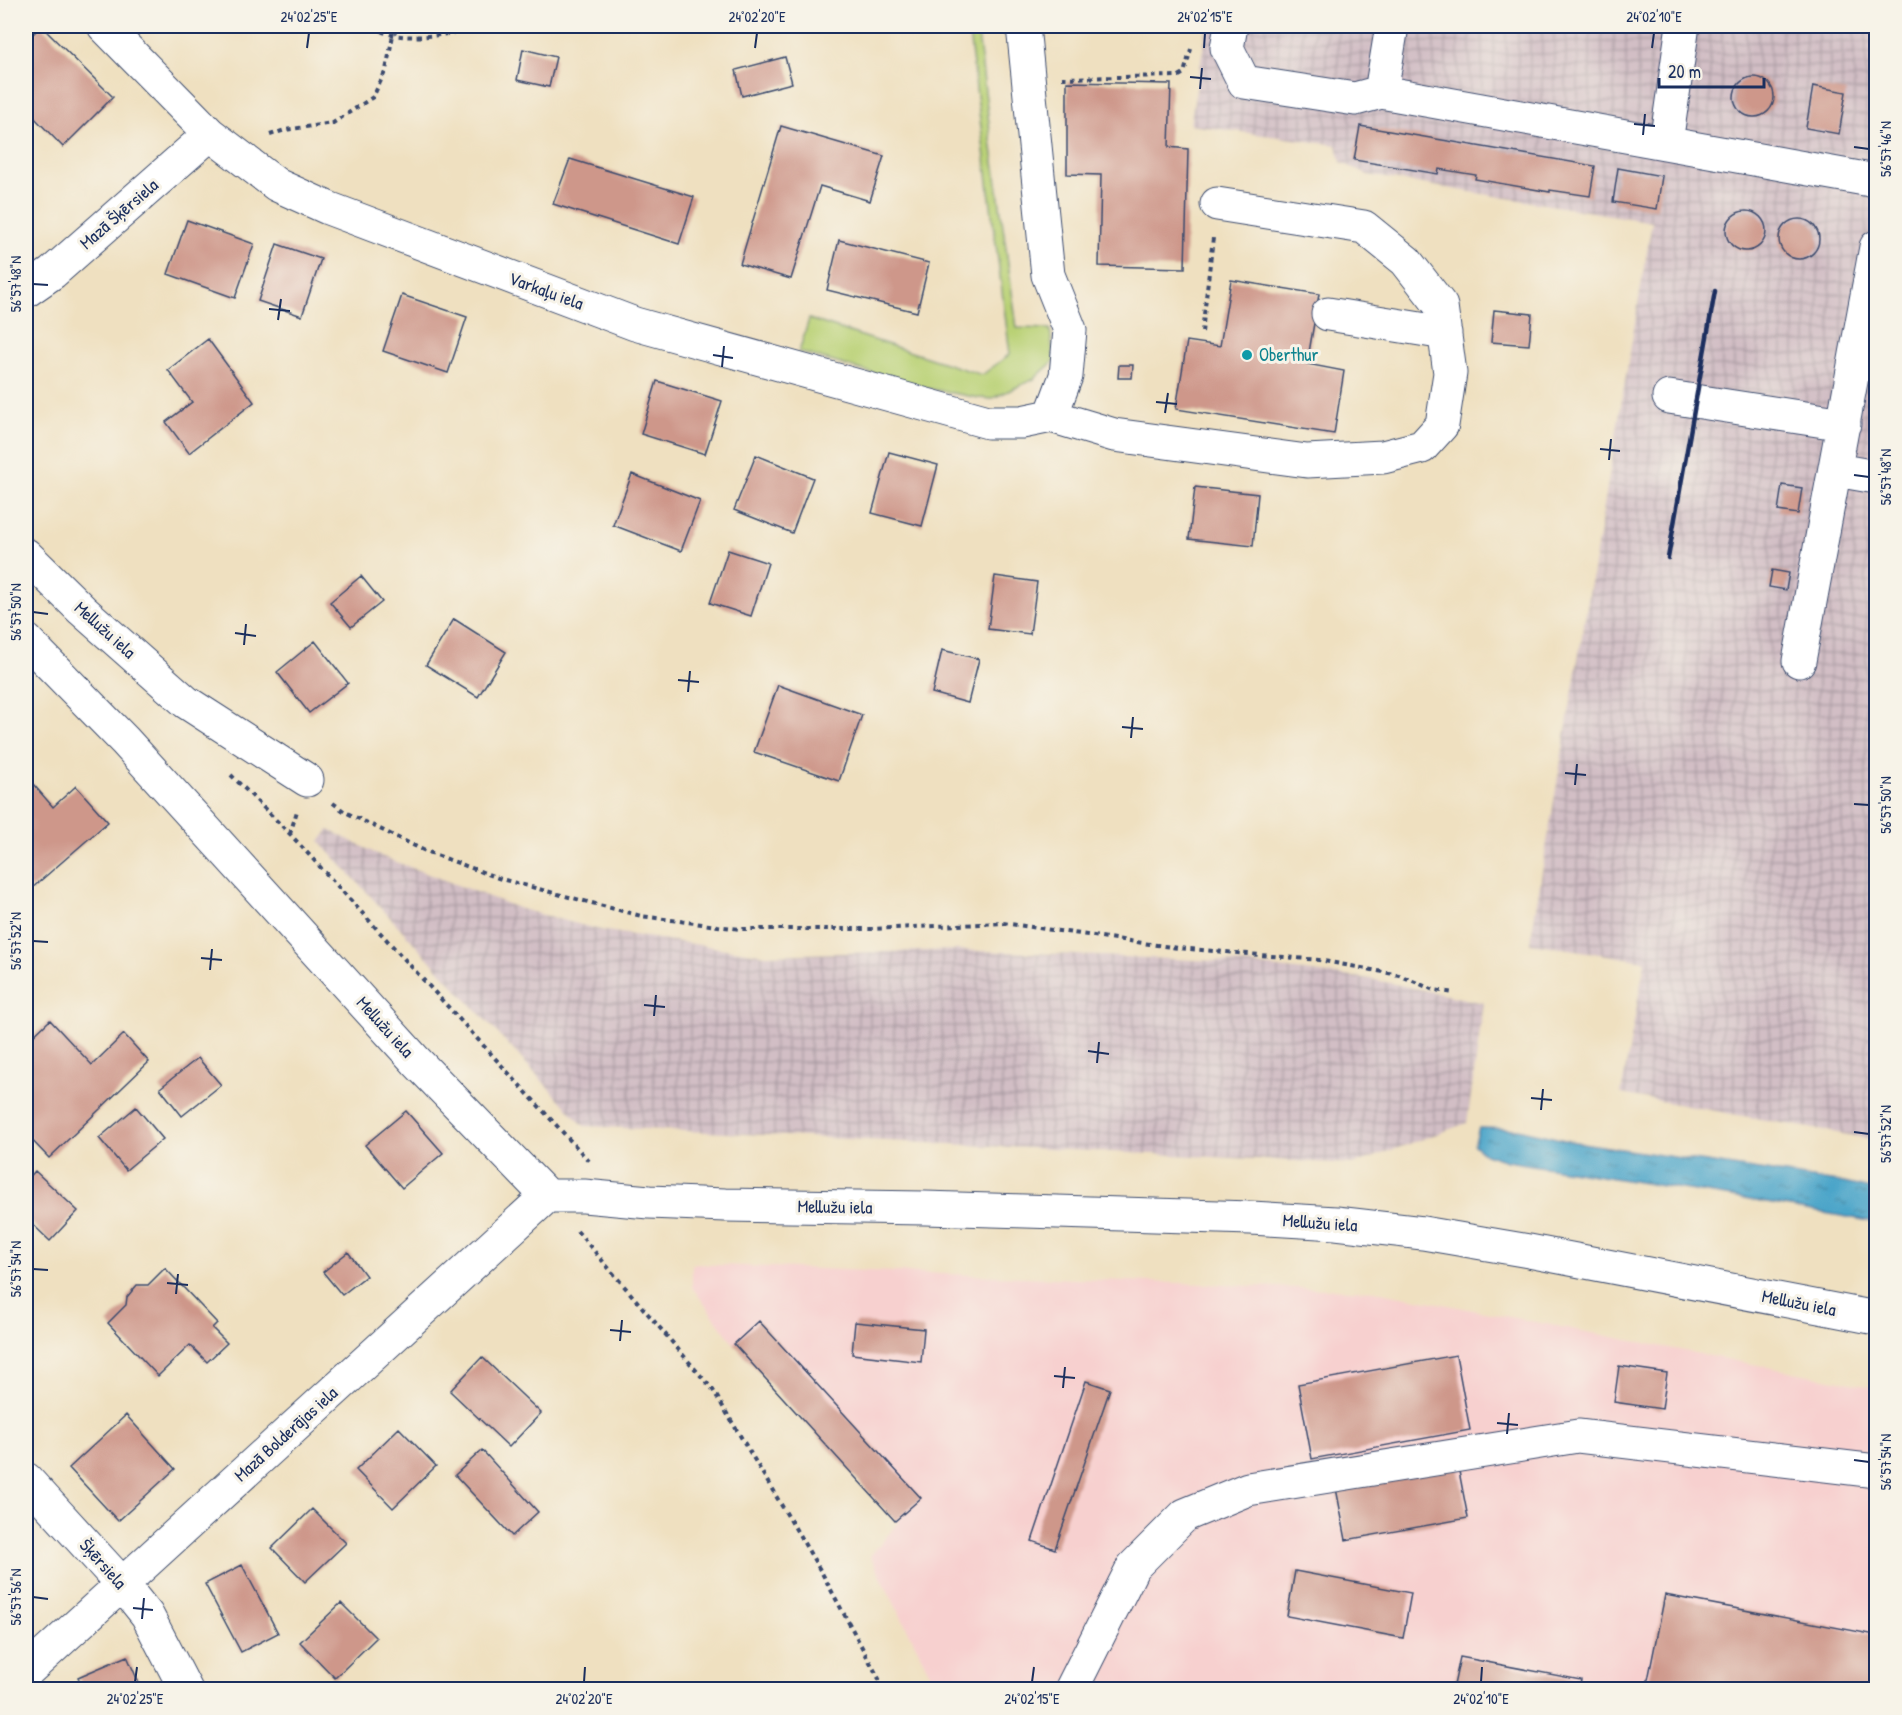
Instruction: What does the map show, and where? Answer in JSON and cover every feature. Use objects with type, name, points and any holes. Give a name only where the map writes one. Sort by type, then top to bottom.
[{"type":"street","name":"Varkaļu iela","points":[[104,26],[220,141],[277,185],[328,208],[635,324],[988,422],[1023,422],[1051,416]]},
{"type":"street","points":[[1023,26],[1048,274],[1070,330],[1066,376],[1051,416],[1114,435],[1307,461],[1383,458],[1422,447],[1442,425],[1450,373],[1441,306],[1406,261],[1364,227],[1217,204]]},
{"type":"street","points":[[1231,26],[1227,48],[1244,82],[1355,99],[1381,92],[1876,181]]},
{"type":"street","points":[[1381,92],[1392,26]]},
{"type":"street","points":[[1666,143],[1682,32]]},
{"type":"street","name":"Mazā Šķērsiela","points":[[26,291],[220,141]]},
{"type":"street","points":[[1799,661],[1876,248]]},
{"type":"street","points":[[1328,314],[1445,333]]},
{"type":"street","points":[[1670,397],[1844,424]]},
{"type":"street","points":[[1836,470],[1876,477]]},
{"type":"street","name":"Mellužu iela","points":[[26,555],[82,610],[186,702],[307,780]]},
{"type":"street","name":"Mellužu iela","points":[[26,640],[125,741],[416,1061],[547,1196],[725,1205],[925,1208],[1251,1218],[1336,1223],[1423,1233],[1529,1251],[1876,1318]]},
{"type":"street","name":"Mazā Bolderājas iela","points":[[26,1672],[547,1196]]},
{"type":"street","points":[[1071,1689],[1133,1567],[1185,1515],[1248,1489],[1578,1436],[1876,1471]]},
{"type":"street","name":"Šķērsiela","points":[[26,1479],[122,1584],[147,1615],[186,1689]]},
{"type":"path","points":[[374,26],[380,31],[393,35],[419,36],[494,26]]},
{"type":"path","points":[[220,141],[333,123],[372,97],[386,70],[393,35],[398,26]]},
{"type":"path","points":[[619,26],[626,30]]},
{"type":"path","points":[[1028,78],[1179,76],[1184,73],[1188,65],[1192,45]]},
{"type":"path","points":[[1202,332],[1217,204]]},
{"type":"path","points":[[307,780],[345,812],[423,850],[501,879],[641,915],[740,929],[871,929],[1003,923],[1178,948],[1320,960],[1399,975],[1434,990],[1455,993]]},
{"type":"path","points":[[246,791],[290,834],[520,1084],[595,1168],[615,1199]]},
{"type":"path","points":[[547,1196],[713,1390],[823,1575],[885,1689]]},
{"type":"shaded area","points":[[1207,26],[1876,26],[1876,1140],[1621,1094],[1645,961],[1530,943],[1652,222],[1368,175],[1341,162],[1337,145],[1190,125]]},
{"type":"shaded area","points":[[329,830],[383,857],[521,909],[600,930],[766,955],[958,950],[1219,961],[1371,979],[1484,1003],[1467,1123],[1354,1164],[584,1126],[320,842]]},
{"type":"shaded area","points":[[692,1264],[1376,1291],[1876,1388],[1876,1689],[938,1689],[870,1556],[898,1523],[734,1344],[692,1287]]},
{"type":"green space","points":[[968,26],[977,26],[1017,328],[1050,329],[1054,361],[1034,379],[991,399],[920,387],[799,352],[809,319],[982,375],[1010,354]]},
{"type":"water","points":[[1479,1128],[1518,1129],[1569,1141],[1844,1183],[1876,1190],[1876,1222],[1507,1161],[1485,1154],[1474,1145]]},
{"type":"building","points":[[41,26],[113,97],[63,147],[26,109],[26,41]]},
{"type":"building","points":[[523,49],[556,57],[549,87],[517,80]]},
{"type":"building","points":[[785,57],[792,83],[742,96],[736,70]]},
{"type":"building","points":[[1754,77],[1768,83],[1774,97],[1768,111],[1754,117],[1740,111],[1734,97],[1740,83]]},
{"type":"building","points":[[1067,82],[1171,84],[1169,147],[1188,149],[1185,268],[1099,266],[1101,175],[1067,174]]},
{"type":"building","points":[[1813,86],[1846,92],[1839,134],[1806,128]]},
{"type":"building","points":[[781,126],[884,156],[870,201],[820,186],[791,279],[740,264]]},
{"type":"building","points":[[1360,126],[1595,166],[1590,196],[1550,190],[1550,192],[1475,179],[1476,175],[1439,169],[1438,174],[1354,160]]},
{"type":"building","points":[[570,159],[694,197],[679,244],[553,204]]},
{"type":"building","points":[[1618,168],[1662,176],[1657,209],[1613,202]]},
{"type":"building","points":[[1746,211],[1760,217],[1766,231],[1760,245],[1746,251],[1732,245],[1726,231],[1732,217]]},
{"type":"building","points":[[1799,219],[1813,225],[1819,239],[1813,253],[1799,259],[1785,253],[1779,239],[1785,225]]},
{"type":"building","points":[[187,220],[254,244],[235,298],[168,274]]},
{"type":"building","points":[[839,240],[929,263],[917,312],[827,290]]},
{"type":"building","points":[[277,244],[321,259],[302,316],[258,301]]},
{"type":"building","name":"Oberthur","points":[[1231,280],[1319,294],[1307,364],[1344,371],[1334,434],[1176,409],[1187,341],[1220,346]]},
{"type":"building","points":[[402,295],[467,317],[448,373],[383,351]]},
{"type":"building","points":[[1494,310],[1532,314],[1529,345],[1491,342]]},
{"type":"building","points":[[208,339],[254,402],[189,453],[166,422],[192,402],[168,370]]},
{"type":"building","points":[[1119,365],[1133,365],[1132,378],[1118,378]]},
{"type":"building","points":[[657,381],[722,401],[705,454],[641,434]]},
{"type":"building","points":[[889,452],[938,465],[922,526],[872,513]]},
{"type":"building","points":[[756,455],[813,478],[792,533],[734,510]]},
{"type":"building","points":[[632,474],[700,501],[681,551],[613,525]]},
{"type":"building","points":[[1782,485],[1802,488],[1798,514],[1778,511]]},
{"type":"building","points":[[1195,487],[1258,494],[1253,546],[1189,539]]},
{"type":"building","points":[[728,550],[768,563],[751,616],[710,603]]},
{"type":"building","points":[[1772,570],[1789,573],[1786,590],[1769,587]]},
{"type":"building","points":[[361,576],[382,602],[351,627],[330,602]]},
{"type":"building","points":[[995,576],[1037,582],[1030,634],[988,629]]},
{"type":"building","points":[[454,619],[506,652],[478,697],[426,665]]},
{"type":"building","points":[[315,641],[348,683],[309,713],[277,672]]},
{"type":"building","points":[[942,650],[979,659],[968,703],[932,693]]},
{"type":"building","points":[[778,685],[862,715],[839,781],[754,752]]},
{"type":"building","points":[[26,776],[53,807],[76,786],[108,822],[31,889],[26,882]]},
{"type":"building","points":[[50,1020],[92,1065],[124,1034],[149,1062],[49,1158],[26,1134],[26,1043]]},
{"type":"building","points":[[198,1058],[221,1085],[182,1116],[160,1088]]},
{"type":"building","points":[[136,1107],[163,1139],[126,1170],[99,1138]]},
{"type":"building","points":[[406,1111],[443,1153],[402,1188],[365,1145]]},
{"type":"building","points":[[35,1171],[78,1211],[50,1241],[26,1218],[26,1181]]},
{"type":"building","points":[[348,1252],[366,1276],[342,1295],[323,1272]]},
{"type":"building","points":[[165,1268],[217,1323],[212,1328],[227,1343],[207,1362],[190,1345],[158,1376],[108,1323],[126,1305],[127,1297],[137,1285],[148,1285]]},
{"type":"building","points":[[759,1321],[921,1498],[895,1521],[734,1344]]},
{"type":"building","points":[[855,1322],[924,1329],[921,1362],[852,1354]]},
{"type":"building","points":[[1456,1355],[1470,1430],[1312,1459],[1298,1384]]},
{"type":"building","points":[[482,1357],[541,1413],[509,1447],[450,1391]]},
{"type":"building","points":[[1619,1366],[1667,1373],[1662,1409],[1614,1402]]},
{"type":"building","points":[[1086,1381],[1110,1389],[1055,1549],[1032,1541]]},
{"type":"building","points":[[126,1415],[175,1469],[118,1521],[69,1468]]},
{"type":"building","points":[[399,1428],[436,1466],[393,1508],[356,1470]]},
{"type":"building","points":[[482,1450],[538,1512],[512,1536],[455,1475]]},
{"type":"building","points":[[1458,1466],[1468,1518],[1346,1540],[1336,1488]]},
{"type":"building","points":[[312,1509],[346,1543],[305,1582],[272,1548]]},
{"type":"building","points":[[242,1565],[278,1633],[241,1652],[205,1584]]},
{"type":"building","points":[[1295,1571],[1411,1593],[1403,1638],[1287,1616]]},
{"type":"building","points":[[1665,1595],[1876,1635],[1876,1690],[1646,1690]]},
{"type":"building","points":[[341,1603],[376,1638],[335,1678],[300,1642]]},
{"type":"building","points":[[127,1656],[142,1690],[83,1690],[78,1677]]},
{"type":"building","points":[[1460,1657],[1581,1680],[1579,1690],[1453,1690]]},
{"type":"railway","points":[[1668,558],[1715,291]]},
{"type":"place","name":"Oberthur","points":[[1247,355]]}]
